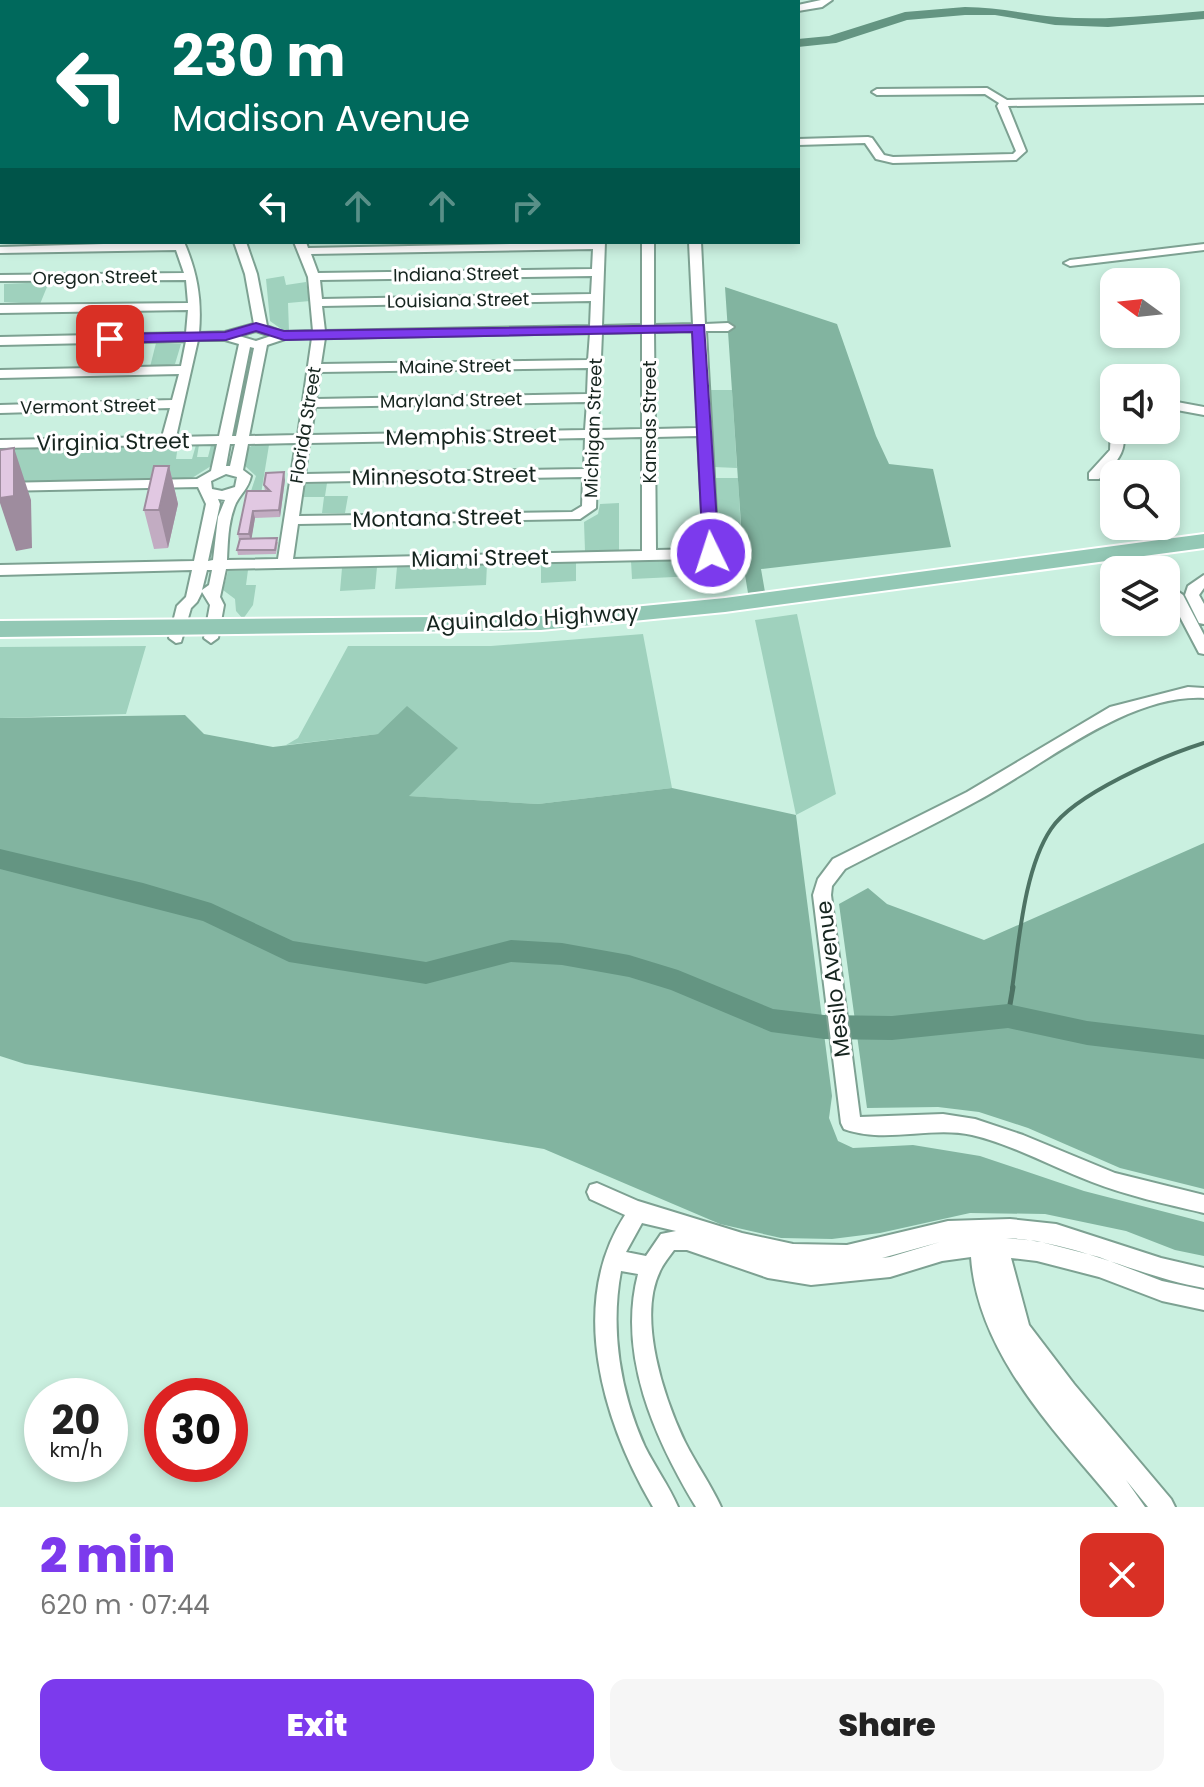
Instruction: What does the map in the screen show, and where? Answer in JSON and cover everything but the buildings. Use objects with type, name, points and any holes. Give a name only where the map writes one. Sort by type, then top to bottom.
[{"type":"main road","name":"Aguinaldo Highway","points":[[1154,556],[1202,547]]},
{"type":"main road","name":"Aguinaldo Highway","points":[[0,629],[515,636],[1100,564]]},
{"type":"main road","name":"Aguinaldo Highway","points":[[0,639],[178,632]]},
{"type":"street","points":[[800,8],[828,0]]},
{"type":"street","points":[[877,92],[987,91],[1005,103],[1204,100]]},
{"type":"street","points":[[800,142],[868,140],[880,157],[893,160],[1016,157],[1021,151],[1002,106],[1005,103]]},
{"type":"street","points":[[0,250],[179,244],[191,276],[194,306],[192,337],[168,441]]},
{"type":"street","points":[[218,471],[233,440],[255,334],[251,274],[241,244]]},
{"type":"street","points":[[302,246],[599,244]]},
{"type":"street","name":"Michigan Street","points":[[582,515],[589,508],[599,244]]},
{"type":"street","name":"Kansas Street","points":[[648,244],[649,554]]},
{"type":"street","points":[[695,244],[711,553]]},
{"type":"street","name":"Florida Street","points":[[285,562],[319,335],[319,303],[314,277],[302,246]]},
{"type":"street","points":[[1070,263],[1204,247]]},
{"type":"street","name":"Indiana Street","points":[[314,277],[598,272]]},
{"type":"street","name":"Oregon Street","points":[[0,278],[191,276]]},
{"type":"street","name":"Louisiana Street","points":[[319,303],[598,297]]},
{"type":"street","points":[[0,309],[194,306]]},
{"type":"street","points":[[0,341],[728,327]]},
{"type":"street","name":"Maine Street","points":[[314,368],[596,364]]},
{"type":"street","points":[[0,374],[185,370]]},
{"type":"street","name":"Maryland Street","points":[[308,403],[594,398]]},
{"type":"street","name":"Vermont Street","points":[[0,409],[177,404]]},
{"type":"street","points":[[1180,407],[1204,411]]},
{"type":"street","name":"Memphis Street","points":[[233,440],[703,432]]},
{"type":"street","points":[[178,632],[184,606],[217,584],[217,564],[227,504],[246,481],[236,471],[233,440]]},
{"type":"street","name":"Virginia Street","points":[[0,444],[233,440]]},
{"type":"street","points":[[1094,476],[1114,459],[1118,444]]},
{"type":"street","points":[[192,599],[213,504],[206,489],[208,476],[218,471],[236,471]]},
{"type":"street","name":"Minnesota Street","points":[[297,478],[591,473]]},
{"type":"street","points":[[0,487],[206,489],[223,496],[236,493]]},
{"type":"street","name":"Montana Street","points":[[291,520],[582,515]]},
{"type":"street","name":"Miami Street","points":[[0,570],[743,553]]},
{"type":"street","points":[[1180,580],[1201,582]]},
{"type":"street","points":[[1201,582],[1192,595],[1204,649]]},
{"type":"street","points":[[211,590],[217,605],[212,632]]},
{"type":"street","points":[[1180,599],[1196,614]]},
{"type":"street","name":"Mesilo Avenue","points":[[1204,678],[1196,693],[1144,702],[1102,718],[986,789],[839,864],[824,884],[823,904],[851,1123],[857,1126],[919,1121],[954,1123],[990,1133],[1116,1182],[1204,1204]]},
{"type":"street","points":[[597,1192],[639,1210],[692,1224],[756,1247],[810,1255],[847,1255],[937,1233],[1067,1258],[1162,1291],[1204,1300]]},
{"type":"street","points":[[639,1210],[687,1240],[768,1268],[811,1275],[890,1267],[942,1251],[1035,1230],[1069,1237],[1163,1270],[1204,1278]]},
{"type":"street","points":[[639,1210],[613,1259],[606,1312],[615,1392],[625,1424],[666,1507]]},
{"type":"street","points":[[687,1240],[668,1241],[649,1267],[643,1313],[653,1393],[684,1470],[709,1507]]},
{"type":"street","points":[[990,1241],[1020,1331],[1158,1505]]},
{"type":"street","points":[[990,1241],[989,1300],[1001,1333],[1019,1365],[1133,1507]]},
{"type":"street","points":[[613,1259],[649,1267]]},
{"type":"green space","points":[[284,276],[286,285],[306,282],[310,301],[288,303],[289,331],[270,321],[266,279]]},
{"type":"green space","points":[[49,282],[40,304],[4,302],[4,284]]},
{"type":"green space","points":[[725,287],[837,324],[876,436],[889,464],[933,469],[951,547],[761,569],[765,592],[748,593]]},
{"type":"green space","points":[[156,343],[181,344],[175,364],[150,367]]},
{"type":"green space","points":[[710,390],[732,390],[737,468],[714,467]]},
{"type":"green space","points":[[178,445],[176,459],[192,459],[196,445],[199,445],[197,457],[208,457],[211,445],[215,446],[211,466],[192,478],[0,482],[0,450]]},
{"type":"green space","points":[[269,445],[261,494],[251,491],[256,476],[244,465],[248,448]]},
{"type":"green space","points":[[714,478],[738,478],[742,548],[718,545]]},
{"type":"green space","points":[[327,483],[325,496],[348,496],[345,513],[322,513],[324,497],[300,497],[301,487],[306,484]]},
{"type":"green space","points":[[619,503],[619,550],[585,551],[584,522],[598,514],[600,504]]},
{"type":"green space","points":[[743,558],[744,569],[737,569],[737,574],[632,579],[631,561]]},
{"type":"green space","points":[[576,562],[576,581],[541,583],[541,563]]},
{"type":"green space","points":[[487,564],[486,585],[395,589],[397,567]]},
{"type":"green space","points":[[377,567],[375,589],[340,591],[342,568]]},
{"type":"green space","points":[[248,570],[246,585],[256,585],[253,605],[243,619],[236,611],[235,599],[223,590],[228,571]]},
{"type":"green space","points":[[797,614],[836,794],[796,815],[755,620]]},
{"type":"green space","points":[[643,634],[672,788],[538,804],[408,796],[378,734],[286,745],[298,738],[348,646],[491,646]]},
{"type":"green space","points":[[146,646],[126,714],[0,718],[0,647]]},
{"type":"green space","points":[[407,706],[458,748],[409,796],[538,804],[672,788],[796,815],[832,1096],[829,1118],[838,1141],[853,1148],[913,1145],[980,1156],[1084,1191],[1204,1222],[1204,1256],[1175,1250],[1126,1231],[1045,1214],[970,1213],[880,1233],[832,1239],[781,1238],[720,1224],[544,1149],[25,1064],[0,1056],[0,718],[185,715],[204,734],[273,747],[378,734]]},
{"type":"green space","points":[[1204,843],[1204,1189],[1120,1168],[1028,1128],[979,1112],[938,1107],[867,1108],[839,904],[868,888],[887,904],[984,940]]},
{"type":"waterway","points":[[800,43],[831,40],[905,16],[965,11],[995,11],[1055,21],[1108,23],[1204,15]]},
{"type":"waterway","points":[[1012,989],[1020,928],[1034,864],[1051,829],[1062,816],[1099,790],[1166,757],[1204,743]]},
{"type":"waterway","points":[[0,859],[143,893],[211,913],[289,951],[426,973],[511,951],[562,954],[629,966],[678,981],[771,1020],[824,1027],[892,1028],[1008,1016],[1087,1033],[1204,1047]]},
{"type":"waterway","points":[[1008,1016],[1013,987]]},
{"type":"route","points":[[110,339],[226,336],[256,327],[284,335],[699,328],[711,553]]}]
